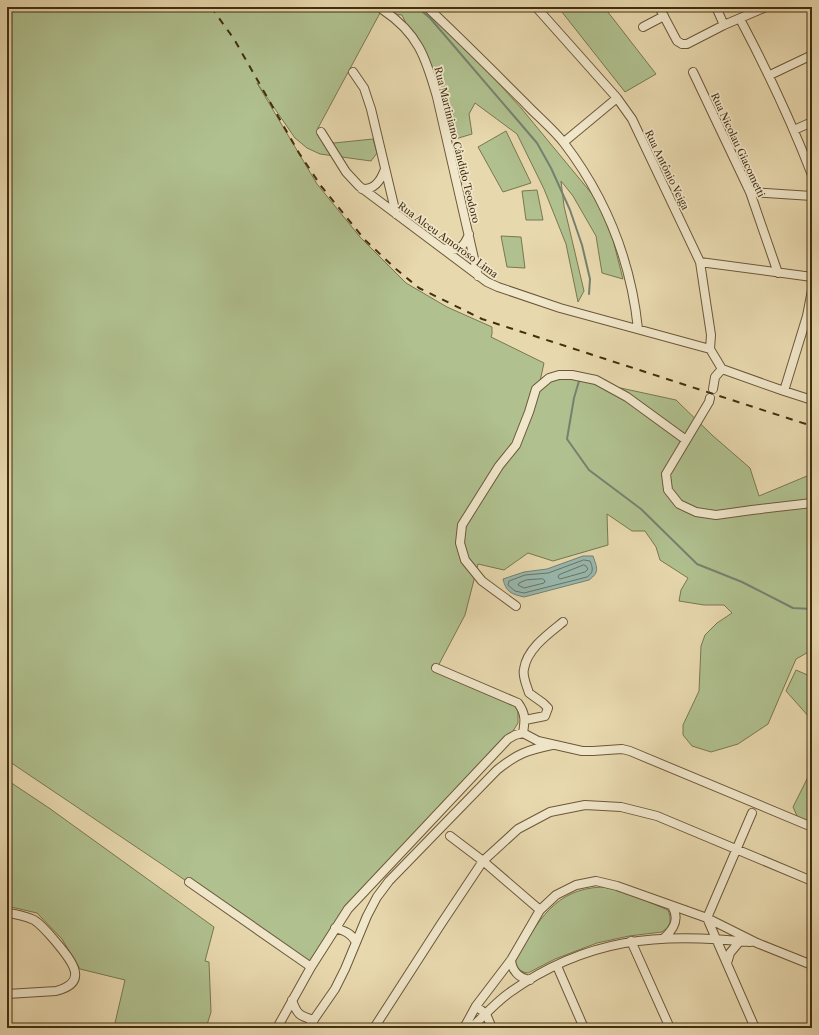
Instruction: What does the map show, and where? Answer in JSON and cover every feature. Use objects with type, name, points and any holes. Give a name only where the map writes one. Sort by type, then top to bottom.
[{"type":"street","points":[[427,7],[564,142],[584,171],[601,200],[616,237],[632,288],[638,329]]},
{"type":"street","name":"Rua Antônio Veiga","points":[[536,7],[617,98],[632,119],[700,262],[711,335],[710,349]]},
{"type":"street","points":[[659,7],[677,41],[682,44],[687,44],[724,25],[766,7]]},
{"type":"street","points":[[716,7],[724,25]]},
{"type":"street","name":"Rua Martiniano Cândido Teodoro","points":[[384,10],[398,20],[408,30],[423,54],[438,97],[478,276]]},
{"type":"street","points":[[643,27],[664,16]]},
{"type":"street","points":[[740,19],[770,75],[812,175]]},
{"type":"street","points":[[770,75],[812,55]]},
{"type":"street","points":[[353,72],[364,88],[371,109],[396,214]]},
{"type":"street","name":"Rua Nicolau Giacometti","points":[[693,72],[750,192],[778,273]]},
{"type":"street","points":[[564,142],[617,98]]},
{"type":"street","points":[[794,130],[812,122]]},
{"type":"street","name":"Rua Alceu Amoroso Lima","points":[[321,132],[352,180],[487,282],[560,308],[710,349]]},
{"type":"street","points":[[362,189],[367,189],[377,184],[385,169]]},
{"type":"street","points":[[750,192],[812,196]]},
{"type":"street","points":[[441,248],[455,250],[463,247],[469,234]]},
{"type":"street","points":[[700,262],[812,277]]},
{"type":"street","points":[[784,391],[810,317],[812,290]]},
{"type":"street","points":[[710,349],[722,369],[812,400]]},
{"type":"street","points":[[713,389],[716,377],[722,369]]},
{"type":"street","points":[[516,606],[482,581],[465,560],[460,543],[462,525],[499,466],[516,445],[536,389],[549,378],[560,375],[572,375],[596,380],[627,397],[686,440]]},
{"type":"street","points":[[710,398],[666,474],[668,490],[678,504],[696,512],[716,515],[812,503]]},
{"type":"street","points":[[525,720],[545,716],[548,708],[529,693],[523,670],[528,656],[545,636],[563,622]]},
{"type":"street","points":[[436,668],[518,703],[524,710],[524,733]]},
{"type":"street","points":[[277,1028],[311,967],[348,909],[508,739],[515,735],[524,733],[538,741],[557,744],[582,751],[622,749],[630,751],[812,827]]},
{"type":"street","points":[[308,1028],[335,990],[367,916],[377,897],[389,881],[497,770],[514,757],[531,750],[557,744]]},
{"type":"street","points":[[374,1028],[483,861],[518,829],[550,812],[585,804],[622,807],[657,816],[812,881]]},
{"type":"street","points":[[752,813],[707,918],[755,1028]]},
{"type":"street","points":[[450,836],[483,861],[540,910]]},
{"type":"street","points":[[464,1028],[476,1006],[511,960],[540,910],[556,895],[569,888],[596,881],[617,886],[707,918],[756,943],[812,965]]},
{"type":"street","points":[[188,882],[311,967]]},
{"type":"street","points":[[664,938],[672,931],[676,923],[672,906]]},
{"type":"street","points":[[7,913],[35,921],[49,934],[71,960],[75,968],[75,976],[72,982],[56,991],[7,994]]},
{"type":"street","points":[[335,928],[348,932],[352,935],[356,942]]},
{"type":"street","points":[[471,1028],[508,994],[530,980],[598,948],[631,941],[664,938],[716,938],[756,943]]},
{"type":"street","points":[[631,941],[670,1028]]},
{"type":"street","points":[[727,963],[730,953],[740,941]]},
{"type":"street","points":[[511,960],[517,973],[523,978],[530,980]]},
{"type":"street","points":[[557,966],[584,1028]]},
{"type":"street","points":[[292,1000],[296,1011],[300,1015],[314,1020]]},
{"type":"street","points":[[476,1006],[486,1014],[492,1028]]},
{"type":"green space","points":[[7,7],[430,7],[521,108],[597,200],[613,240],[623,279],[602,273],[596,236],[573,196],[561,181],[564,206],[584,291],[578,302],[566,244],[544,189],[517,134],[475,103],[469,114],[472,134],[452,140],[445,105],[402,15],[380,13],[318,128],[334,143],[373,139],[377,153],[371,161],[320,154],[307,148],[295,138],[257,83],[317,184],[360,237],[406,283],[447,307],[492,327],[491,337],[544,363],[539,386],[551,379],[570,377],[676,400],[712,435],[750,468],[759,496],[807,476],[812,479],[812,650],[796,659],[768,724],[738,744],[711,752],[692,746],[683,735],[683,725],[699,691],[701,646],[705,635],[717,623],[732,613],[724,605],[704,605],[679,601],[681,590],[688,578],[660,560],[656,547],[645,531],[632,531],[607,514],[608,545],[553,561],[528,553],[504,570],[478,564],[465,615],[437,668],[518,703],[518,723],[508,739],[348,909],[311,967],[7,760]]},
{"type":"green space","points":[[558,7],[604,7],[656,74],[625,92]]},
{"type":"green space","points":[[506,131],[531,183],[503,192],[478,147]]},
{"type":"green space","points":[[537,190],[543,220],[526,220],[522,191]]},
{"type":"green space","points":[[501,236],[521,237],[525,268],[507,267]]},
{"type":"green space","points":[[796,670],[812,677],[812,719],[786,691]]},
{"type":"green space","points":[[812,769],[812,824],[798,818],[793,807]]},
{"type":"green space","points":[[7,780],[49,808],[214,927],[205,961],[209,962],[211,1012],[206,1028],[110,1028],[115,1023],[125,980],[80,969],[62,939],[37,913],[7,906]]},
{"type":"green space","points":[[602,887],[618,889],[668,910],[670,923],[662,932],[629,936],[597,943],[555,959],[528,973],[518,968],[516,957],[532,931],[550,909],[572,894],[585,889]]},
{"type":"water","points":[[583,556],[593,556],[597,570],[595,575],[589,580],[524,597],[510,592],[504,583],[503,579],[524,572],[547,569]]},
{"type":"waterway","points":[[417,7],[430,18],[537,143],[551,168],[570,210],[582,245],[590,279],[589,294]]},
{"type":"waterway","points":[[579,381],[574,398],[567,439],[589,470],[641,509],[697,564],[742,582],[793,608],[812,609]]},
{"type":"railway","points":[[211,7],[234,39],[299,153],[321,186],[365,240],[419,288],[482,319],[812,426]]}]
